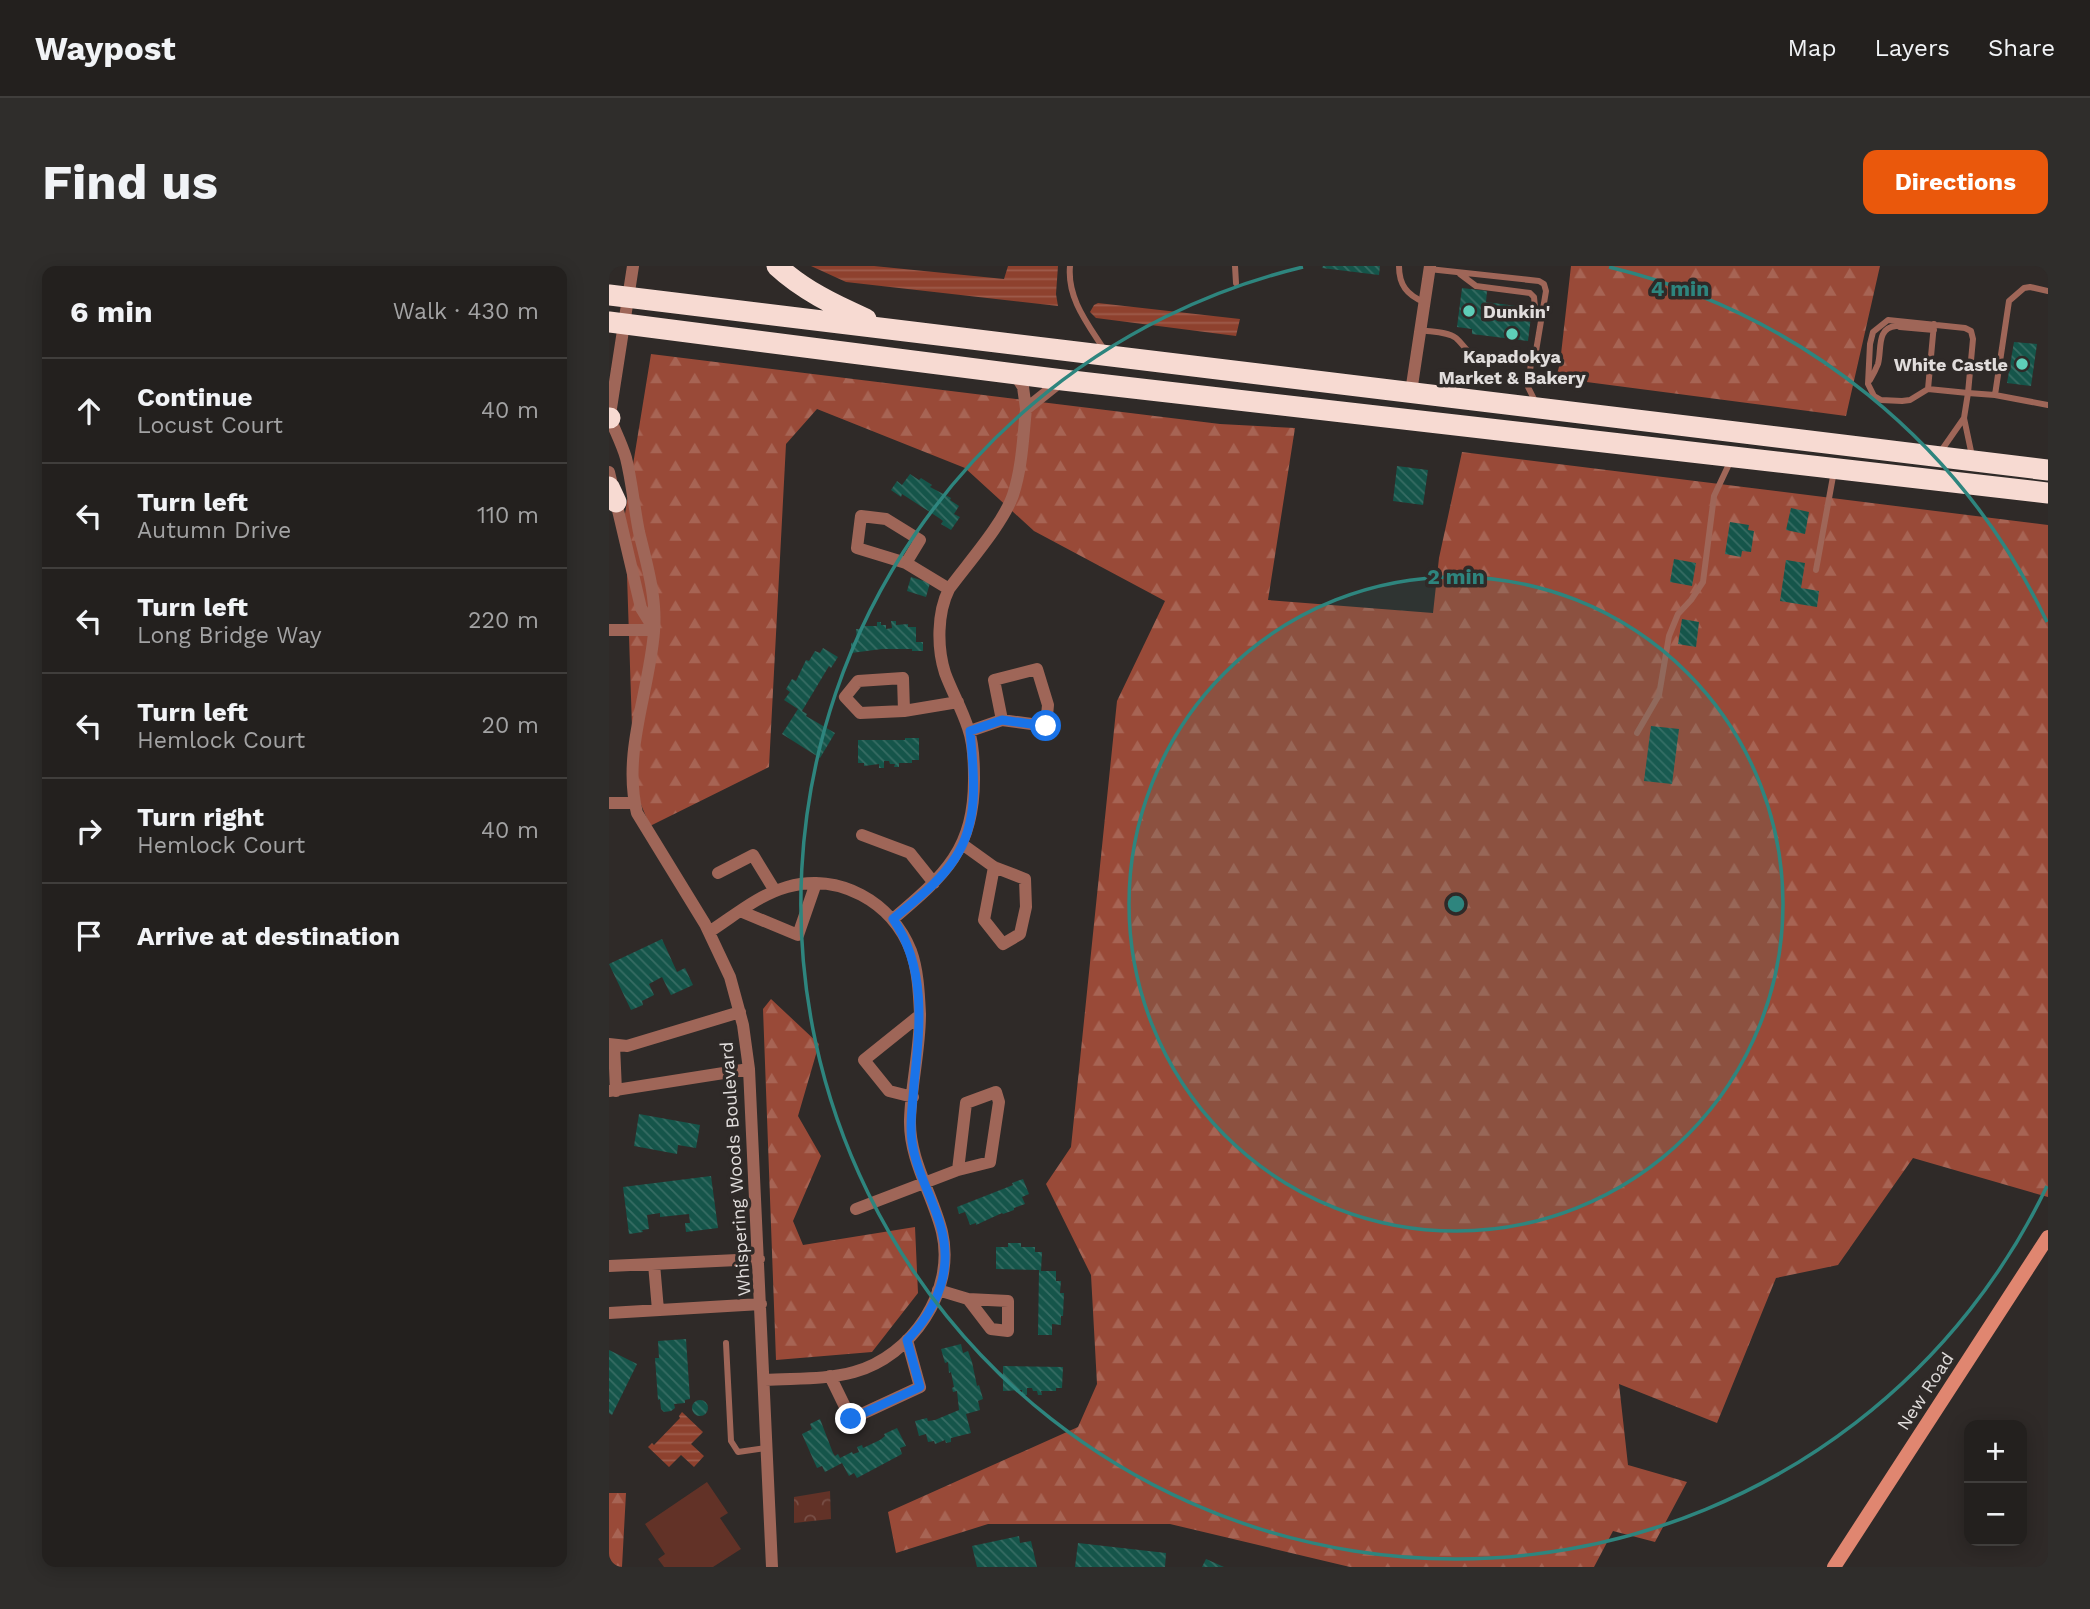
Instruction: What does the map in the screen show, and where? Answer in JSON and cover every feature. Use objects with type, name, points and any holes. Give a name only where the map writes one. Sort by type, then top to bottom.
[{"type":"highway","points":[[777,266],[828,302],[887,328]]},
{"type":"highway","points":[[618,296],[2048,470]]},
{"type":"highway","points":[[616,323],[1063,380],[2048,494]]},
{"type":"street","name":"Whispering Woods Boulevard","points":[[633,266],[618,296],[609,420],[625,456],[655,603],[646,692],[635,739],[632,775],[637,813],[709,932],[730,976],[740,1012],[749,1069],[772,1567]]},
{"type":"street","points":[[1411,392],[1429,268]]},
{"type":"street","points":[[893,919],[934,883],[956,858],[971,816],[974,769],[970,731],[945,672],[941,656],[940,626],[943,602],[949,589],[1006,512],[1013,496],[1019,474],[1026,409],[1023,387],[1015,373]]},
{"type":"street","points":[[1026,409],[1063,380]]},
{"type":"street","points":[[609,472],[641,608],[654,630]]},
{"type":"street","points":[[906,563],[920,540],[886,519],[861,516],[857,548],[906,563],[949,589]]},
{"type":"street","points":[[609,630],[654,630]]},
{"type":"street","points":[[970,731],[1002,720],[1046,726],[1048,705],[1037,669],[994,680],[1002,720]]},
{"type":"street","points":[[904,710],[903,678],[858,681],[845,697],[860,713],[904,710],[958,702]]},
{"type":"street","points":[[609,803],[635,803]]},
{"type":"street","points":[[862,835],[910,852],[934,883]]},
{"type":"street","points":[[962,844],[995,867],[1025,879],[1026,907],[1020,934],[1003,944],[984,920],[995,867]]},
{"type":"street","points":[[718,873],[753,855],[775,891]]},
{"type":"street","points":[[740,911],[798,935],[815,883]]},
{"type":"street","points":[[709,932],[775,891],[815,883],[838,885],[876,903],[893,919],[904,934],[915,968],[920,1015],[910,1121],[912,1145],[939,1219],[945,1246],[944,1269],[931,1310],[907,1340],[887,1356],[857,1371],[830,1376],[765,1380]]},
{"type":"street","points":[[740,1012],[627,1046],[612,1045],[613,1091],[749,1069]]},
{"type":"street","points":[[913,1097],[889,1091],[863,1060],[920,1015]]},
{"type":"street","points":[[856,1209],[958,1170],[990,1162],[999,1102],[996,1092],[967,1103],[958,1170]]},
{"type":"street","name":"New Road","points":[[1834,1567],[2048,1237]]},
{"type":"street","points":[[609,1266],[759,1259]]},
{"type":"street","points":[[655,1264],[658,1310]]},
{"type":"street","points":[[938,1290],[968,1298]]},
{"type":"street","points":[[609,1313],[761,1304]]},
{"type":"street","points":[[830,1376],[851,1419],[920,1387],[907,1340]]},
{"type":"lane","points":[[1070,266],[1071,288],[1076,303],[1108,355]]},
{"type":"lane","points":[[1235,266],[1236,283]]},
{"type":"lane","points":[[1399,266],[1405,290],[1424,302]]},
{"type":"lane","points":[[1429,268],[1542,282],[1546,291],[1528,387],[1539,408]]},
{"type":"lane","points":[[1459,272],[1476,286],[1530,293],[1541,318]]},
{"type":"lane","points":[[1995,396],[2009,301],[2024,288],[2048,291]]},
{"type":"lane","points":[[1934,327],[1888,320],[1873,332],[1868,384],[1874,396],[1881,400],[1910,400],[1928,389],[2048,405]]},
{"type":"lane","points":[[1868,384],[1878,364],[1882,335],[1889,327],[1965,328],[1971,331],[1973,339],[1964,418],[1973,461]]},
{"type":"lane","points":[[1928,389],[1934,327]]},
{"type":"lane","points":[[1420,330],[1454,336],[1468,353],[1474,356],[1531,363]]},
{"type":"lane","points":[[1938,457],[1964,418]]},
{"type":"lane","points":[[1637,733],[1658,695],[1669,636],[1678,614],[1703,582],[1714,496],[1732,457]]},
{"type":"lane","points":[[1816,569],[1835,469]]},
{"type":"lane","points":[[726,1343],[731,1441],[734,1449],[738,1452],[768,1448]]},
{"type":"green space","points":[[1571,266],[1880,266],[1846,416],[1556,378]]},
{"type":"green space","points":[[651,354],[1220,424],[1295,428],[1268,600],[1433,613],[1439,558],[1462,452],[2048,525],[2048,1197],[1913,1158],[1838,1265],[1776,1278],[1717,1423],[1619,1384],[1628,1465],[1687,1482],[1655,1542],[1613,1531],[1594,1567],[1350,1567],[1170,1524],[988,1524],[896,1553],[888,1512],[1078,1427],[1097,1384],[1091,1275],[1046,1184],[1071,1147],[1117,701],[1165,601],[1034,531],[965,468],[817,409],[786,444],[769,767],[650,826],[634,788],[625,514]]},
{"type":"green space","points":[[771,999],[819,1044],[798,1116],[821,1156],[793,1221],[803,1245],[915,1227],[918,1293],[872,1352],[776,1360],[763,1009]]},
{"type":"green space","points":[[707,1482],[728,1513],[720,1518],[741,1549],[713,1567],[664,1567],[658,1559],[665,1554],[645,1524]]},
{"type":"green space","points":[[830,1491],[831,1519],[794,1523],[794,1497]]},
{"type":"green space","points":[[609,1493],[626,1493],[622,1567],[609,1567]]},
{"type":"shaded area","points":[[811,266],[874,266],[1004,279],[1008,266],[1058,266],[1058,306],[846,282]]},
{"type":"shaded area","points":[[1098,303],[1240,319],[1236,336],[1096,318],[1090,312]]},
{"type":"shaded area","points":[[682,1412],[703,1432],[691,1444],[704,1456],[694,1467],[681,1455],[669,1467],[648,1447],[652,1443],[654,1445],[680,1418]]},
{"type":"building","points":[[1380,266],[1379,275],[1322,268]]},
{"type":"building","points":[[1462,288],[1487,291],[1486,302],[1532,308],[1528,341],[1472,334],[1472,329],[1457,327]]},
{"type":"building","name":"White Castle","points":[[2014,342],[2037,344],[2031,386],[2007,383]]},
{"type":"building","points":[[1397,466],[1428,470],[1423,505],[1393,501]]},
{"type":"building","points":[[910,474],[932,485],[930,487],[951,498],[950,500],[959,506],[954,514],[960,517],[951,530],[941,524],[943,521],[939,518],[891,490],[897,481],[902,485]]},
{"type":"building","points":[[1791,508],[1809,512],[1805,534],[1786,530]]},
{"type":"building","points":[[1730,522],[1749,525],[1748,530],[1754,531],[1751,552],[1742,551],[1741,557],[1725,554]]},
{"type":"building","points":[[1674,559],[1696,563],[1692,586],[1670,582]]},
{"type":"building","points":[[1786,560],[1805,563],[1801,588],[1819,591],[1817,607],[1780,601]]},
{"type":"building","points":[[911,577],[930,583],[926,597],[907,591]]},
{"type":"building","points":[[1682,619],[1699,622],[1696,647],[1678,644]]},
{"type":"building","points":[[891,621],[896,621],[896,625],[908,624],[908,627],[916,627],[916,642],[923,642],[923,651],[882,649],[851,653],[851,643],[857,642],[856,629],[877,626],[877,622],[886,625],[886,629],[892,628]]},
{"type":"building","points":[[823,648],[838,657],[831,668],[829,666],[802,711],[835,733],[820,758],[782,734],[798,709],[784,700],[790,692],[786,689],[792,679],[796,681],[806,660],[809,661],[815,651],[820,653]]},
{"type":"building","points":[[1651,726],[1679,729],[1672,784],[1644,781]]},
{"type":"building","points":[[919,738],[919,760],[899,763],[899,767],[884,761],[884,768],[879,768],[879,764],[864,766],[864,763],[858,763],[858,740]]},
{"type":"building","points":[[662,939],[677,972],[685,968],[693,985],[671,995],[662,977],[649,984],[654,995],[642,1001],[643,1005],[631,1010],[609,964]]},
{"type":"building","points":[[639,1114],[700,1125],[696,1148],[678,1145],[677,1154],[634,1146]]},
{"type":"building","points":[[711,1176],[718,1228],[686,1232],[685,1223],[690,1223],[689,1214],[660,1217],[660,1213],[647,1215],[649,1229],[629,1234],[623,1187]]},
{"type":"building","points":[[1023,1179],[1029,1194],[1022,1197],[1025,1204],[976,1225],[970,1225],[965,1212],[959,1214],[957,1207]]},
{"type":"building","points":[[1008,1243],[1021,1243],[1021,1247],[1035,1247],[1035,1252],[1042,1252],[1041,1271],[1056,1271],[1056,1281],[1061,1281],[1060,1293],[1064,1293],[1063,1316],[1061,1325],[1052,1324],[1052,1335],[1038,1335],[1039,1270],[996,1269],[996,1247],[1008,1247]]},
{"type":"building","points":[[686,1339],[690,1399],[685,1400],[685,1403],[674,1404],[675,1408],[664,1412],[660,1399],[658,1400],[655,1358],[659,1358],[658,1341]]},
{"type":"building","points":[[961,1344],[963,1353],[968,1351],[977,1386],[979,1385],[983,1399],[978,1401],[980,1410],[966,1414],[971,1433],[951,1438],[951,1442],[928,1442],[926,1434],[919,1436],[915,1421],[927,1418],[928,1421],[935,1420],[959,1410],[957,1391],[953,1392],[951,1372],[949,1373],[948,1362],[945,1363],[941,1349]]},
{"type":"building","points":[[609,1350],[637,1364],[612,1415],[609,1413]]},
{"type":"building","points":[[1003,1366],[1063,1367],[1062,1388],[1056,1388],[1056,1391],[1041,1391],[1042,1395],[1038,1395],[1032,1388],[1027,1388],[1027,1395],[1022,1395],[1022,1390],[1003,1391]]},
{"type":"building","points":[[697,1400],[703,1400],[708,1408],[706,1414],[697,1416],[692,1411],[692,1405]]},
{"type":"building","points":[[820,1419],[833,1453],[840,1458],[852,1452],[859,1452],[857,1447],[862,1445],[863,1448],[880,1440],[884,1434],[897,1428],[906,1446],[900,1448],[902,1454],[857,1478],[854,1473],[849,1476],[842,1463],[825,1472],[822,1466],[817,1468],[802,1434],[812,1429],[810,1424]]},
{"type":"building","points":[[1019,1536],[1020,1543],[1031,1541],[1037,1567],[977,1567],[972,1546]]},
{"type":"building","points":[[1078,1543],[1166,1553],[1165,1567],[1075,1567]]},
{"type":"building","points":[[1206,1559],[1224,1567],[1202,1567]]},
{"type":"place","name":"Dunkin'","points":[[1469,311]]},
{"type":"place","name":"Kapadokya Market & Bakery","points":[[1512,334]]},
{"type":"place","name":"White Castle","points":[[2022,364]]},
{"type":"route","points":[[851,1419],[920,1387],[907,1340],[931,1310],[945,1262],[945,1246],[939,1219],[912,1145],[910,1121],[920,1015],[912,954],[904,934],[893,919],[943,874],[956,858],[965,837],[974,792],[970,731],[1002,720],[1046,726]]}]
